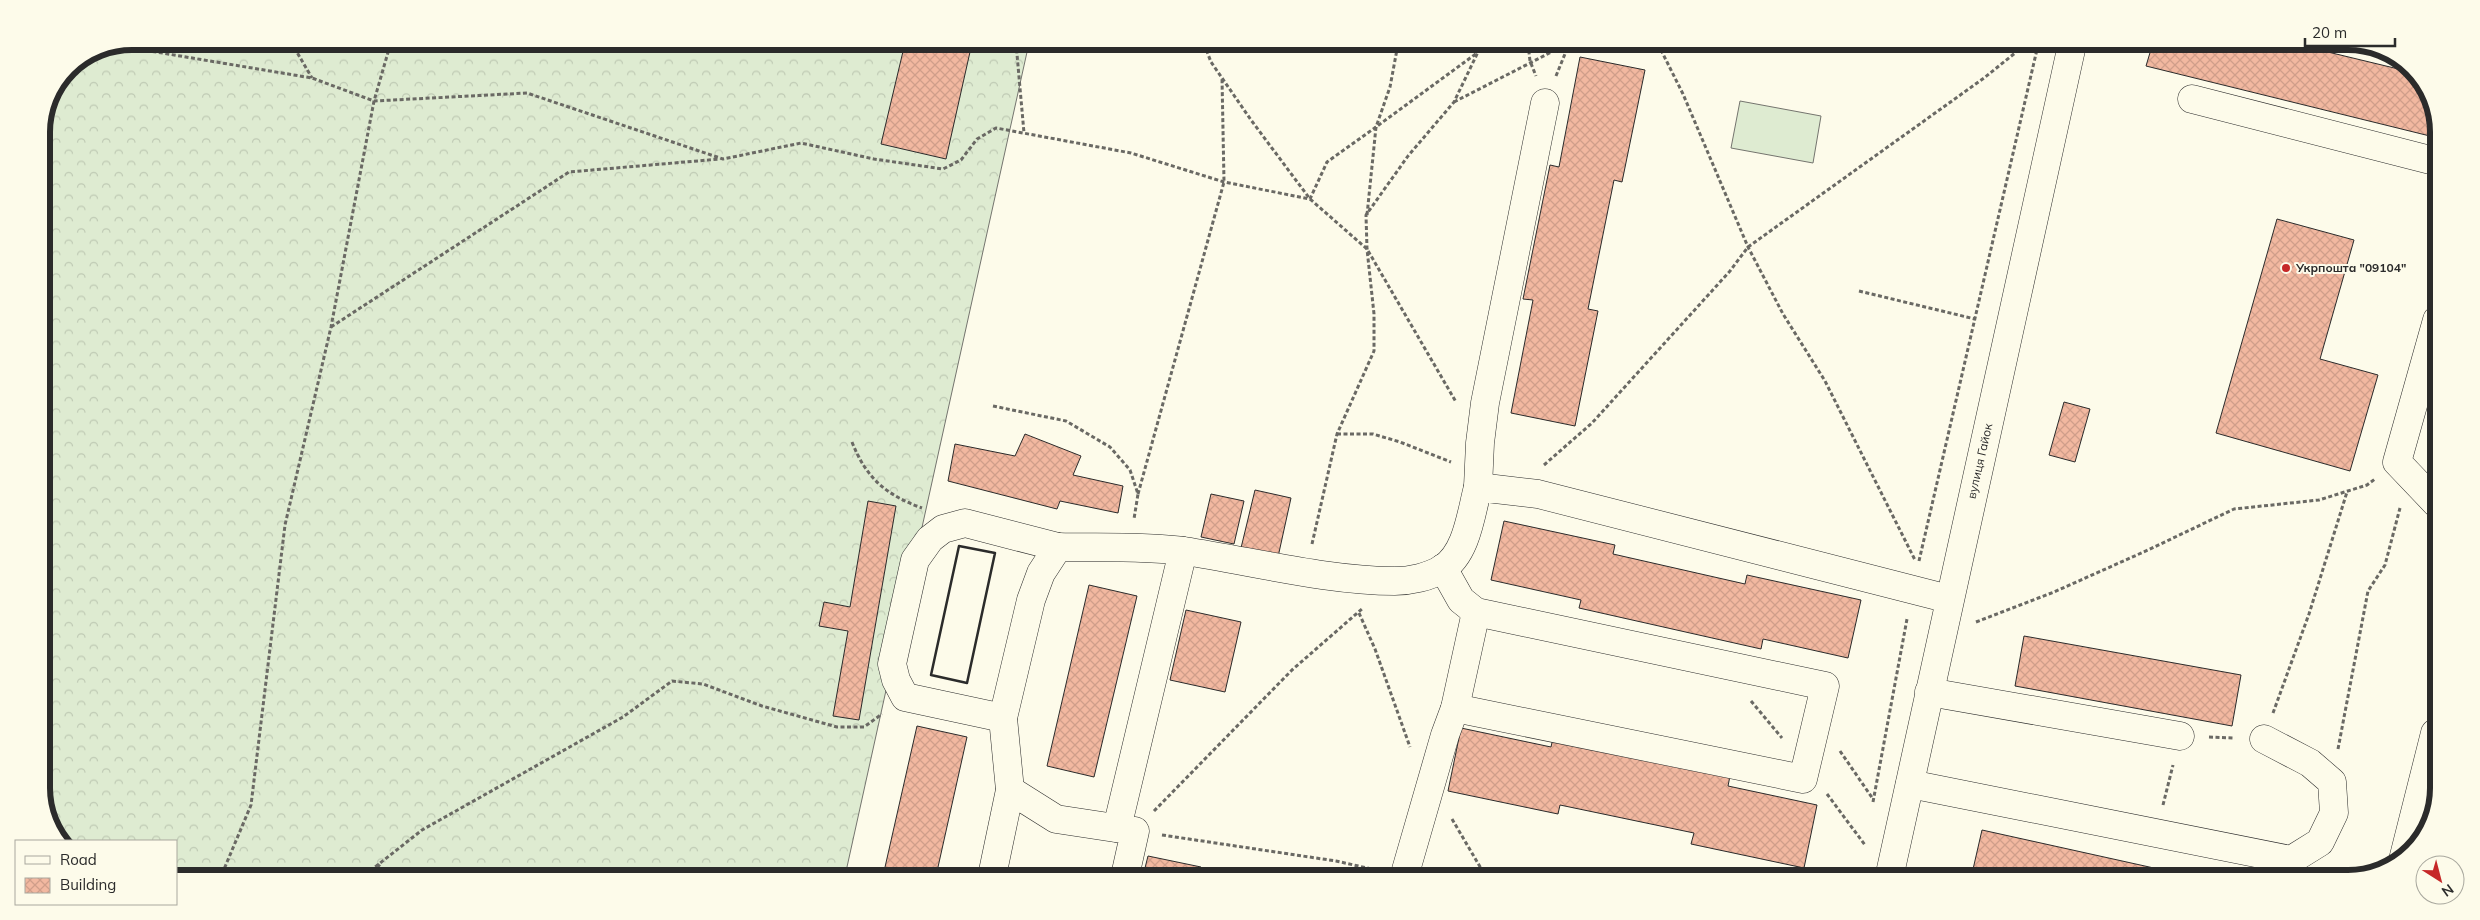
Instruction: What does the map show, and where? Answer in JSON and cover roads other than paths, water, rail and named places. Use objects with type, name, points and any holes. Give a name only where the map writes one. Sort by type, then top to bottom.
[{"type":"street","name":"вулиця Гайок","points":[[1891,870],[2071,50]]},
{"type":"street","points":[[2192,99],[2430,160]]},
{"type":"street","points":[[1003,718],[905,697],[896,680],[892,664],[915,560],[930,539],[943,529],[965,523],[1058,547],[1129,547],[1183,551],[1345,577],[1395,581],[1417,579],[1444,568],[1461,548],[1479,481],[1480,443],[1486,403],[1546,103]]},
{"type":"street","points":[[2430,350],[2403,468],[2430,497]]},
{"type":"street","points":[[1479,481],[1513,492],[1538,494],[1949,599]]},
{"type":"street","points":[[993,870],[1010,790],[1003,718],[1031,600],[1041,573],[1058,547]]},
{"type":"street","points":[[1125,870],[1126,830],[1183,551]]},
{"type":"street","points":[[1444,568],[1461,600],[1476,612],[1825,686],[1803,779],[1455,708]]},
{"type":"street","points":[[1406,870],[1445,735],[1455,708],[1476,612]]},
{"type":"street","points":[[1929,692],[2180,736]]},
{"type":"street","points":[[1910,784],[2291,860],[2320,842],[2334,813],[2332,782],[2310,763],[2264,739]]},
{"type":"street","points":[[2406,846],[2430,752]]},
{"type":"street","points":[[1010,790],[1056,820],[1126,830]]},
{"type":"place","name":"Укрпошта \"09104\"","points":[[2286,268]]}]
